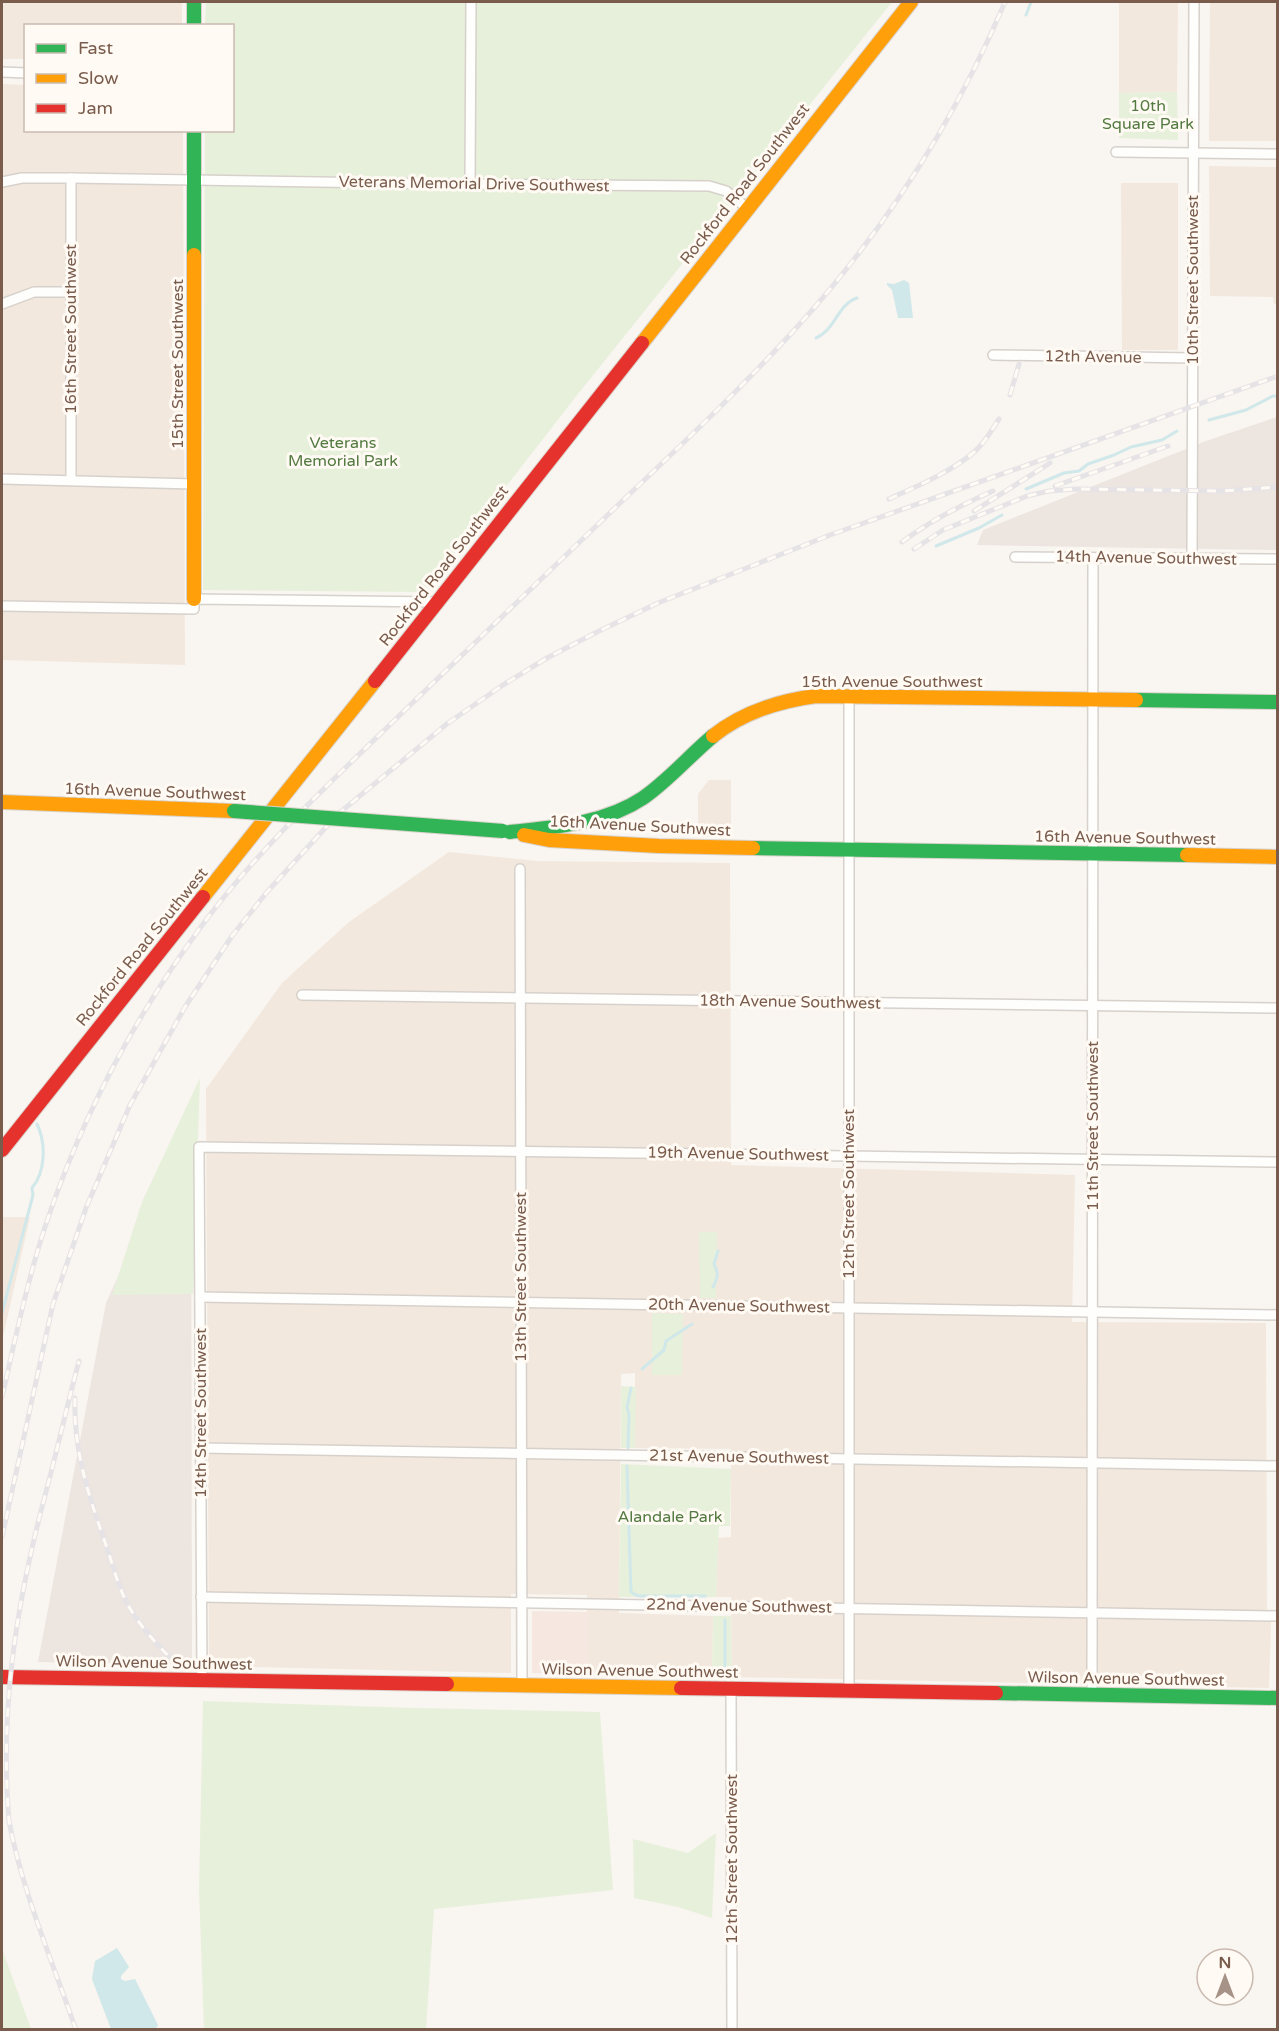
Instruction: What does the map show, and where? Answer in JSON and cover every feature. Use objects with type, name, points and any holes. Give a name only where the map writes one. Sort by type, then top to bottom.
[{"type":"main road","points":[[194,2],[194,24]]},
{"type":"main road","name":"Rockford Road Southwest","points":[[2,1150],[438,602],[910,2]]},
{"type":"main road","name":"15th Street Southwest","points":[[194,132],[194,598]]},
{"type":"main road","name":"15th Avenue Southwest","points":[[506,832],[596,819],[631,806],[660,787],[715,734],[764,705],[792,698],[816,696],[1278,702]]},
{"type":"main road","name":"16th Avenue Southwest","points":[[2,802],[234,811],[506,832],[549,840],[594,843],[1278,857]]},
{"type":"main road","name":"Wilson Avenue Southwest","points":[[2,1677],[1278,1698]]},
{"type":"street","points":[[471,2],[471,185]]},
{"type":"street","name":"10th Street Southwest","points":[[1192,558],[1194,2]]},
{"type":"street","points":[[2,72],[24,73]]},
{"type":"street","points":[[1116,152],[1278,154]]},
{"type":"street","name":"Veterans Memorial Drive Southwest","points":[[2,182],[22,178],[71,178],[471,185],[709,186],[726,191],[747,208]]},
{"type":"street","name":"16th Street Southwest","points":[[71,178],[71,480]]},
{"type":"street","points":[[2,304],[34,292],[71,292]]},
{"type":"street","name":"12th Avenue","points":[[993,355],[1193,358]]},
{"type":"street","points":[[2,479],[194,484]]},
{"type":"street","name":"14th Avenue Southwest","points":[[1016,557],[1278,559]]},
{"type":"street","name":"11th Street Southwest","points":[[1092,1695],[1094,558]]},
{"type":"street","points":[[2,606],[194,609],[194,598],[438,602]]},
{"type":"street","name":"12th Street Southwest","points":[[849,697],[849,1691]]},
{"type":"street","name":"13th Street Southwest","points":[[520,869],[522,1685]]},
{"type":"street","name":"18th Avenue Southwest","points":[[302,995],[1278,1008]]},
{"type":"street","name":"19th Avenue Southwest","points":[[200,1146],[1278,1162]]},
{"type":"street","name":"14th Street Southwest","points":[[200,1146],[202,1680]]},
{"type":"street","name":"20th Avenue Southwest","points":[[200,1297],[1278,1314]]},
{"type":"street","name":"21st Avenue Southwest","points":[[201,1448],[1278,1466]]},
{"type":"street","name":"22nd Avenue Southwest","points":[[201,1597],[1278,1616]]},
{"type":"street","name":"12th Street Southwest","points":[[731,1689],[732,2030]]},
{"type":"shaded area","points":[[2,2],[182,2],[182,24],[24,24],[24,59],[2,59]]},
{"type":"shaded area","points":[[1119,2],[1178,2],[1177,92],[1119,93]]},
{"type":"shaded area","points":[[1210,2],[1277,2],[1277,141],[1209,141]]},
{"type":"shaded area","points":[[2,84],[24,85],[24,132],[183,132],[185,665],[2,660]]},
{"type":"shaded area","points":[[1209,166],[1277,167],[1277,304],[1274,304],[1273,297],[1210,296]]},
{"type":"shaded area","points":[[1121,183],[1178,183],[1178,350],[1122,350]]},
{"type":"shaded area","points":[[1277,417],[1277,550],[977,545],[983,530],[1206,441]]},
{"type":"shaded area","points":[[709,780],[731,780],[731,837],[698,837],[698,794]]},
{"type":"shaded area","points":[[449,852],[537,861],[730,863],[731,1165],[1075,1175],[1072,1322],[1266,1323],[1267,1608],[1271,1623],[1269,1688],[732,1677],[731,1597],[716,1597],[718,1538],[731,1537],[731,1449],[635,1448],[635,1373],[621,1374],[619,1613],[713,1616],[712,1677],[587,1675],[587,1595],[511,1594],[511,1673],[209,1666],[206,1089],[282,983],[349,922]]},
{"type":"shaded area","points":[[191,1116],[192,1665],[38,1662],[106,1303]]},
{"type":"shaded area","points":[[2,1217],[30,1217],[2,1341]]},
{"type":"shaded area","points":[[532,1611],[588,1612],[587,1675],[532,1673]]},
{"type":"green space","name":"Veterans Memorial Park","points":[[206,2],[892,2],[574,399],[424,592],[203,590],[205,132],[234,132],[234,24],[205,24]]},
{"type":"green space","name":"10th Square Park","points":[[1177,92],[1178,140],[1119,138],[1119,93]]},
{"type":"green space","points":[[200,1078],[193,1294],[112,1295],[142,1202]]},
{"type":"green space","points":[[699,1232],[717,1232],[716,1298],[700,1298]]},
{"type":"green space","points":[[652,1313],[683,1314],[682,1375],[652,1375]]},
{"type":"green space","points":[[621,1386],[636,1387],[635,1448],[621,1448]]},
{"type":"green space","name":"Alandale Park","points":[[621,1464],[731,1469],[730,1526],[719,1526],[716,1597],[619,1597]]},
{"type":"green space","points":[[713,1616],[731,1616],[732,1677],[712,1677]]},
{"type":"green space","points":[[203,1701],[600,1712],[613,1890],[434,1909],[426,2029],[204,2029],[199,1890]]},
{"type":"green space","points":[[716,1833],[712,1918],[678,1907],[634,1898],[633,1839],[688,1853]]},
{"type":"green space","points":[[2,1949],[31,2029],[2,2029]]},
{"type":"water","points":[[904,280],[909,283],[913,318],[898,318],[892,290],[887,285],[887,283],[894,284]]},
{"type":"water","points":[[117,1948],[129,1967],[121,1979],[125,1981],[135,1979],[158,2025],[156,2029],[111,2029],[92,1979],[95,1961]]},
{"type":"waterway","points":[[1026,15],[1031,2]]},
{"type":"waterway","points":[[816,338],[828,329],[845,306],[857,298]]},
{"type":"waterway","points":[[1209,420],[1246,410],[1273,396],[1278,396]]},
{"type":"waterway","points":[[1026,489],[1064,473],[1079,471],[1088,464],[1131,447],[1162,440],[1177,431]]},
{"type":"waterway","points":[[936,546],[979,528],[1002,515]]},
{"type":"waterway","points":[[2,1313],[33,1195],[32,1188],[42,1165],[43,1148],[37,1124]]},
{"type":"waterway","points":[[713,1287],[717,1276],[714,1264],[718,1251]]},
{"type":"waterway","points":[[642,1369],[664,1350],[666,1341],[692,1324]]},
{"type":"waterway","points":[[628,1448],[629,1414],[627,1407],[631,1388]]},
{"type":"waterway","points":[[627,1466],[631,1592],[638,1596],[705,1596]]},
{"type":"waterway","points":[[725,1620],[725,1674]]},
{"type":"railway","points":[[2,1397],[45,1227],[75,1147],[112,1069],[133,1032],[178,959],[203,924],[225,895],[298,814],[709,418],[798,326],[860,251],[915,172],[964,89],[1005,2]]},
{"type":"railway","points":[[1010,395],[1019,364]]},
{"type":"railway","points":[[2,1537],[53,1304],[86,1208],[130,1105],[185,1007],[232,936],[267,892],[338,814],[448,723],[503,685],[547,658],[658,603],[830,535],[1278,376]]},
{"type":"railway","points":[[889,499],[932,479],[964,460],[981,446],[999,419]]},
{"type":"railway","points":[[1055,486],[1168,446]]},
{"type":"railway","points":[[974,511],[1050,463]]},
{"type":"railway","points":[[914,549],[943,530],[1027,496],[1049,491],[1076,489],[1222,491],[1278,487]]},
{"type":"railway","points":[[902,542],[946,514],[993,491]]},
{"type":"railway","points":[[76,2030],[39,1927],[15,1847],[9,1821],[7,1741],[12,1662],[24,1585],[79,1361]]},
{"type":"railway","points":[[75,1398],[79,1455],[83,1473],[121,1591],[145,1629],[178,1665]]},
{"type":"traffic: fast","points":[[194,2],[194,24]]},
{"type":"traffic: fast","points":[[194,132],[194,255]]},
{"type":"traffic: fast","points":[[1136,700],[1278,702]]},
{"type":"traffic: fast","points":[[510,832],[579,823],[628,807],[662,784],[713,736]]},
{"type":"traffic: fast","points":[[234,811],[503,831]]},
{"type":"traffic: fast","points":[[753,848],[1187,855]]},
{"type":"traffic: fast","points":[[996,1693],[1278,1698]]},
{"type":"traffic: slow","points":[[642,343],[911,2]]},
{"type":"traffic: slow","points":[[194,255],[194,599]]},
{"type":"traffic: slow","points":[[203,897],[375,681]]},
{"type":"traffic: slow","points":[[713,736],[749,714],[788,701],[816,696],[1136,700]]},
{"type":"traffic: slow","points":[[2,802],[234,811]]},
{"type":"traffic: slow","points":[[524,835],[549,840],[753,848]]},
{"type":"traffic: slow","points":[[1187,855],[1278,857]]},
{"type":"traffic: slow","points":[[447,1684],[681,1688]]},
{"type":"traffic: jam","points":[[375,681],[642,343]]},
{"type":"traffic: jam","points":[[2,1150],[203,897]]},
{"type":"traffic: jam","points":[[2,1677],[447,1684]]},
{"type":"traffic: jam","points":[[681,1688],[996,1693]]}]
